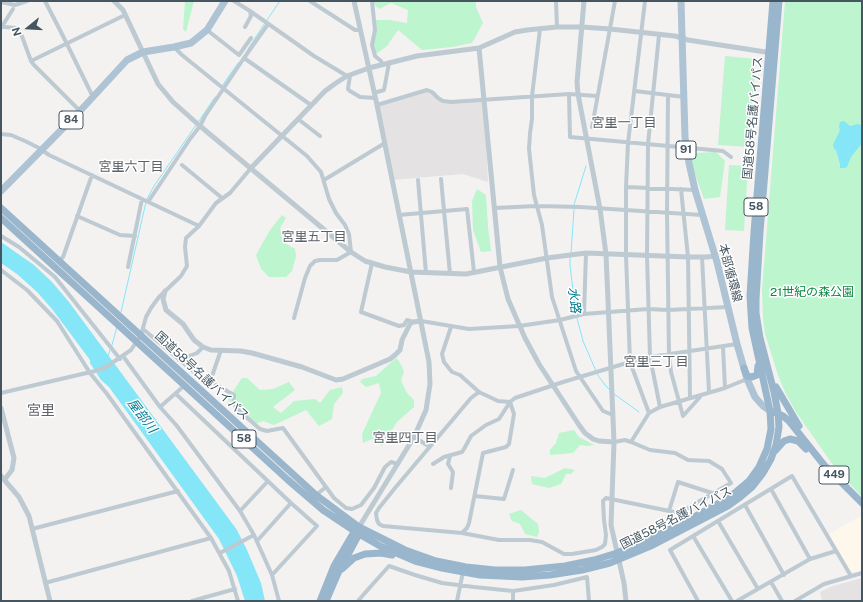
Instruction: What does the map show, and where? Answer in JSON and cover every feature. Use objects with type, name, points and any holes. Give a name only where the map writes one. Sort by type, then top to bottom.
[{"type":"highway","name":"国道58号名護バイパス","points":[[1,218],[58,274],[140,335],[185,385],[313,502],[334,518],[380,546],[402,556],[427,564],[463,572],[496,576],[532,577],[582,570],[618,556],[653,545],[728,506],[752,487],[763,473],[774,453],[778,438],[778,413],[771,378],[758,332],[756,299],[772,53],[773,1]]},
{"type":"highway","name":"国道58号名護バイパス","points":[[1,208],[357,531],[436,561],[466,567],[501,570],[539,570],[618,556],[692,518],[744,486],[759,467],[767,449],[771,429],[770,411],[752,328],[750,296],[754,232],[772,53],[779,1]]},
{"type":"highway","points":[[744,368],[749,377],[755,376],[758,372],[758,359]]},
{"type":"highway","points":[[771,378],[785,405],[800,427],[808,445]]},
{"type":"highway","name":"本部循環線","points":[[770,411],[778,413],[789,421],[824,465],[862,504]]},
{"type":"highway","points":[[774,453],[784,441],[788,439],[793,440],[801,443],[817,461],[824,465]]},
{"type":"highway","points":[[326,601],[357,531]]},
{"type":"highway","points":[[320,601],[334,566],[357,531]]},
{"type":"highway","points":[[338,573],[354,558],[362,555],[377,552],[402,556]]},
{"type":"main road","name":"84","points":[[1,191],[80,111],[127,60],[143,52],[191,43],[207,30],[225,1]]},
{"type":"main road","name":"本部循環線","points":[[681,1],[686,147],[695,190],[715,256],[747,379],[755,397],[770,411]]},
{"type":"street","points":[[1,2],[15,5],[27,1]]},
{"type":"street","points":[[45,1],[93,97]]},
{"type":"street","points":[[114,1],[119,5],[125,15],[143,52],[156,84],[173,102],[351,252],[366,261],[411,272],[466,274],[547,258],[586,253],[668,257],[715,256]]},
{"type":"street","points":[[234,1],[314,56],[348,76]]},
{"type":"street","points":[[310,1],[356,30],[360,30]]},
{"type":"street","points":[[354,1],[385,143],[421,321],[429,362],[430,384],[426,410],[414,437],[357,531]]},
{"type":"street","points":[[372,1],[375,30],[372,45],[375,56],[381,61],[382,64]]},
{"type":"street","points":[[556,1],[557,27]]},
{"type":"street","points":[[584,1],[577,82],[586,139],[600,209],[606,254],[614,442],[611,525],[626,601]]},
{"type":"street","points":[[592,127],[615,1]]},
{"type":"street","points":[[645,1],[628,143],[626,187],[626,256],[630,362],[649,413]]},
{"type":"street","points":[[13,9],[1,27],[16,28],[20,31],[31,61],[53,86],[80,111]]},
{"type":"street","points":[[245,28],[251,16],[250,11]]},
{"type":"street","points":[[31,61],[125,15]]},
{"type":"street","points":[[148,202],[186,145],[198,124],[205,116],[267,23]]},
{"type":"street","points":[[1,393],[95,372],[122,358],[140,335],[150,308],[181,276],[187,266],[186,238],[199,226],[216,203],[230,193],[281,135],[325,91],[348,76],[382,64],[418,56],[478,48],[515,32],[557,27],[582,27],[641,32],[772,53]]},
{"type":"street","points":[[540,29],[532,96],[532,119],[529,148],[534,194],[542,225],[552,296],[576,371],[603,411],[613,415]]},
{"type":"street","points":[[207,30],[239,55],[251,38]]},
{"type":"street","points":[[659,35],[648,144],[647,256],[650,357],[660,406]]},
{"type":"street","points":[[363,42],[373,38]]},
{"type":"street","points":[[174,47],[307,156],[321,172],[336,213],[345,225],[349,234],[351,252]]},
{"type":"street","points":[[478,48],[500,267],[508,299],[519,326],[535,357],[579,425],[588,436],[599,442],[625,440],[650,450],[675,453],[688,460],[706,460],[722,469],[731,482],[679,513],[606,498],[603,501],[606,535],[605,544],[602,548],[591,551],[564,554],[542,542],[530,540],[499,540],[462,533],[379,524],[376,513],[379,508],[471,398],[479,392]]},
{"type":"street","points":[[244,58],[311,105]]},
{"type":"street","points":[[348,76],[348,88],[350,91],[360,97],[375,96],[384,90],[389,63]]},
{"type":"street","points":[[377,105],[427,90],[443,101],[451,102],[569,94],[597,96]]},
{"type":"street","points":[[635,91],[684,97]]},
{"type":"street","points":[[569,94],[570,136],[628,143],[686,147],[723,152],[730,157]]},
{"type":"street","points":[[668,95],[667,213],[669,355],[671,372],[683,416],[700,397],[700,395]]},
{"type":"street","points":[[298,119],[320,136]]},
{"type":"street","points":[[1,134],[11,135],[199,226]]},
{"type":"street","points":[[324,180],[385,143]]},
{"type":"street","points":[[182,165],[222,198]]},
{"type":"street","points":[[60,260],[63,257],[92,175]]},
{"type":"street","points":[[441,179],[450,274]]},
{"type":"street","points":[[418,180],[426,273]]},
{"type":"street","points":[[626,187],[695,190]]},
{"type":"street","points":[[681,189],[688,257],[688,352],[690,398]]},
{"type":"street","points":[[128,268],[142,199]]},
{"type":"street","points":[[494,208],[537,206],[702,215]]},
{"type":"street","points":[[399,215],[467,209],[474,272]]},
{"type":"street","points":[[77,216],[120,235],[135,236]]},
{"type":"street","points":[[1,236],[58,274],[160,407],[177,426],[240,511],[254,535],[272,575],[279,601]]},
{"type":"street","points":[[294,318],[305,278],[310,266],[315,261],[337,260],[351,252]]},
{"type":"street","points":[[584,314],[586,253]]},
{"type":"street","points":[[702,257],[709,392]]},
{"type":"street","points":[[372,263],[361,312],[399,326],[404,325],[407,320],[469,329],[519,326],[560,320],[584,314],[628,310],[668,310],[728,306]]},
{"type":"street","points":[[1,270],[27,290],[57,321],[90,373],[178,491],[221,552],[238,601]]},
{"type":"street","points":[[165,291],[163,299],[166,310],[183,324],[194,340],[203,347],[211,350],[252,353],[340,380],[376,365],[395,355],[400,350],[402,340],[407,329],[413,322]]},
{"type":"street","points":[[451,327],[442,354],[444,362],[452,372],[460,375],[479,392],[498,401],[510,402]]},
{"type":"street","points":[[140,335],[179,360],[194,372],[234,395],[234,403],[237,409],[260,429],[267,431],[283,428],[326,487],[341,505],[346,508],[361,505],[374,488],[385,467],[391,462],[398,464]]},
{"type":"street","points":[[432,464],[462,452],[471,436],[476,431],[499,419],[510,402],[515,398],[611,367],[650,357],[737,344]]},
{"type":"street","points":[[179,360],[197,353],[203,347]]},
{"type":"street","points":[[723,347],[725,388]]},
{"type":"street","points":[[210,382],[221,350]]},
{"type":"street","points":[[631,442],[649,413],[660,406],[725,388],[747,379]]},
{"type":"street","points":[[160,407],[185,385]]},
{"type":"street","points":[[176,394],[317,526],[272,575]]},
{"type":"street","points":[[462,533],[467,528],[469,523],[483,453],[506,447],[510,444],[514,414],[510,402]]},
{"type":"street","points":[[1,408],[14,458],[12,470],[3,477],[23,503],[29,516],[50,601]]},
{"type":"street","points":[[414,437],[430,446]]},
{"type":"street","points":[[450,456],[448,464],[453,472],[451,488]]},
{"type":"street","points":[[475,496],[504,499],[513,470]]},
{"type":"street","points":[[698,601],[670,550],[792,476],[851,576]]},
{"type":"street","points":[[240,511],[268,481]]},
{"type":"street","points":[[387,482],[395,488]]},
{"type":"street","points":[[669,511],[678,482],[712,494]]},
{"type":"street","points":[[316,495],[326,487]]},
{"type":"street","points":[[771,489],[810,559]]},
{"type":"street","points":[[32,529],[178,491]]},
{"type":"street","points":[[257,542],[291,503]]},
{"type":"street","points":[[745,505],[784,575]]},
{"type":"street","points":[[728,506],[732,512]]},
{"type":"street","points":[[718,521],[758,589]]},
{"type":"street","points":[[221,552],[254,535]]},
{"type":"street","points":[[694,536],[732,601]]},
{"type":"street","points":[[45,583],[211,538]]},
{"type":"street","points":[[737,601],[810,559],[836,551]]},
{"type":"street","points":[[358,601],[389,566],[415,576],[442,583],[513,591],[554,585],[587,577],[589,601]]},
{"type":"street","points":[[457,601],[463,572]]},
{"type":"street","points":[[795,601],[824,584],[862,573]]},
{"type":"street","points":[[771,582],[782,601]]},
{"type":"street","points":[[192,601],[235,589]]},
{"type":"street","points":[[513,591],[513,601]]},
{"type":"shaded area","points":[[427,90],[443,101],[484,99],[488,182],[463,174],[392,180],[377,105]]},
{"type":"shaded area","points":[[862,515],[862,570],[853,572],[850,571],[829,534]]},
{"type":"shaded area","points":[[862,578],[862,601],[822,601],[820,592],[830,587]]},
{"type":"green space","points":[[185,1],[194,1],[186,32],[183,29]]},
{"type":"green space","points":[[374,1],[476,1],[476,7],[483,23],[472,43],[422,50],[398,30],[387,46],[375,55],[373,49],[376,20],[390,20],[407,23],[408,10],[391,3],[379,9],[373,3]]},
{"type":"green space","name":"21世紀の森公園","points":[[785,1],[862,1],[862,497],[833,465],[796,412],[779,378],[765,334],[762,290]]},
{"type":"green space","points":[[725,56],[756,59],[749,147],[718,145]]},
{"type":"green space","points":[[716,152],[725,161],[720,197],[704,199],[691,163],[695,153]]},
{"type":"green space","points":[[729,165],[748,166],[744,231],[725,230]]},
{"type":"green space","points":[[477,189],[486,195],[491,251],[481,252],[473,230],[472,201]]},
{"type":"green space","points":[[282,215],[286,218],[280,228],[283,242],[295,249],[296,256],[292,271],[286,277],[269,277],[261,269],[256,255],[270,230]]},
{"type":"green space","points":[[396,358],[404,371],[401,381],[407,393],[414,400],[414,407],[397,422],[382,446],[372,439],[363,443],[362,434],[381,393],[379,383],[366,387],[360,382],[362,379],[376,376]]},
{"type":"green space","points":[[242,378],[247,378],[260,390],[273,389],[289,382],[295,390],[273,407],[281,413],[294,401],[315,399],[320,403],[330,390],[342,387],[343,393],[334,404],[332,419],[319,426],[306,410],[274,425],[263,421],[253,425],[239,414],[228,399]]},
{"type":"green space","points":[[574,430],[579,437],[594,445],[580,445],[573,453],[550,455],[550,450],[556,443],[559,433]]},
{"type":"green space","points":[[565,468],[575,470],[571,474],[566,474],[561,484],[549,488],[532,484],[531,476],[545,478]]},
{"type":"green space","points":[[521,510],[538,524],[539,532],[537,537],[525,534],[520,524],[512,521],[509,514]]},
{"type":"water","points":[[844,121],[850,126],[858,124],[861,125],[862,143],[851,157],[847,167],[840,168],[836,150],[834,149],[833,145],[840,130],[840,122]]},
{"type":"water","name":"屋部川","points":[[1,242],[34,265],[52,282],[69,302],[237,530],[261,583],[265,601],[245,601],[237,576],[219,539],[109,387],[101,380],[90,363],[90,360],[52,309],[37,292],[17,274],[1,263]]},
{"type":"waterway","points":[[267,20],[280,1]]},
{"type":"waterway","points":[[248,49],[265,23]]},
{"type":"waterway","points":[[222,86],[238,63]]},
{"type":"waterway","points":[[199,121],[215,97]]},
{"type":"waterway","points":[[147,199],[154,186],[196,125]]},
{"type":"waterway","name":"水路","points":[[574,205],[586,166]]},
{"type":"waterway","points":[[121,312],[146,202]]},
{"type":"waterway","name":"水路","points":[[571,253],[574,209]]},
{"type":"waterway","name":"水路","points":[[570,256],[576,315]]},
{"type":"waterway","name":"水路","points":[[577,318],[583,341],[596,371]]},
{"type":"waterway","points":[[112,345],[117,327]]},
{"type":"waterway","points":[[108,356],[110,350]]},
{"type":"waterway","name":"水路","points":[[597,374],[610,390]]},
{"type":"waterway","name":"水路","points":[[614,394],[639,412]]},
{"type":"district","name":"宮里一丁目","points":[[624,123]]},
{"type":"district","name":"宮里六丁目","points":[[131,167]]},
{"type":"district","name":"宮里五丁目","points":[[314,237]]},
{"type":"district","name":"宮里三丁目","points":[[656,362]]},
{"type":"district","name":"宮里","points":[[41,411]]},
{"type":"district","name":"宮里四丁目","points":[[405,438]]}]
